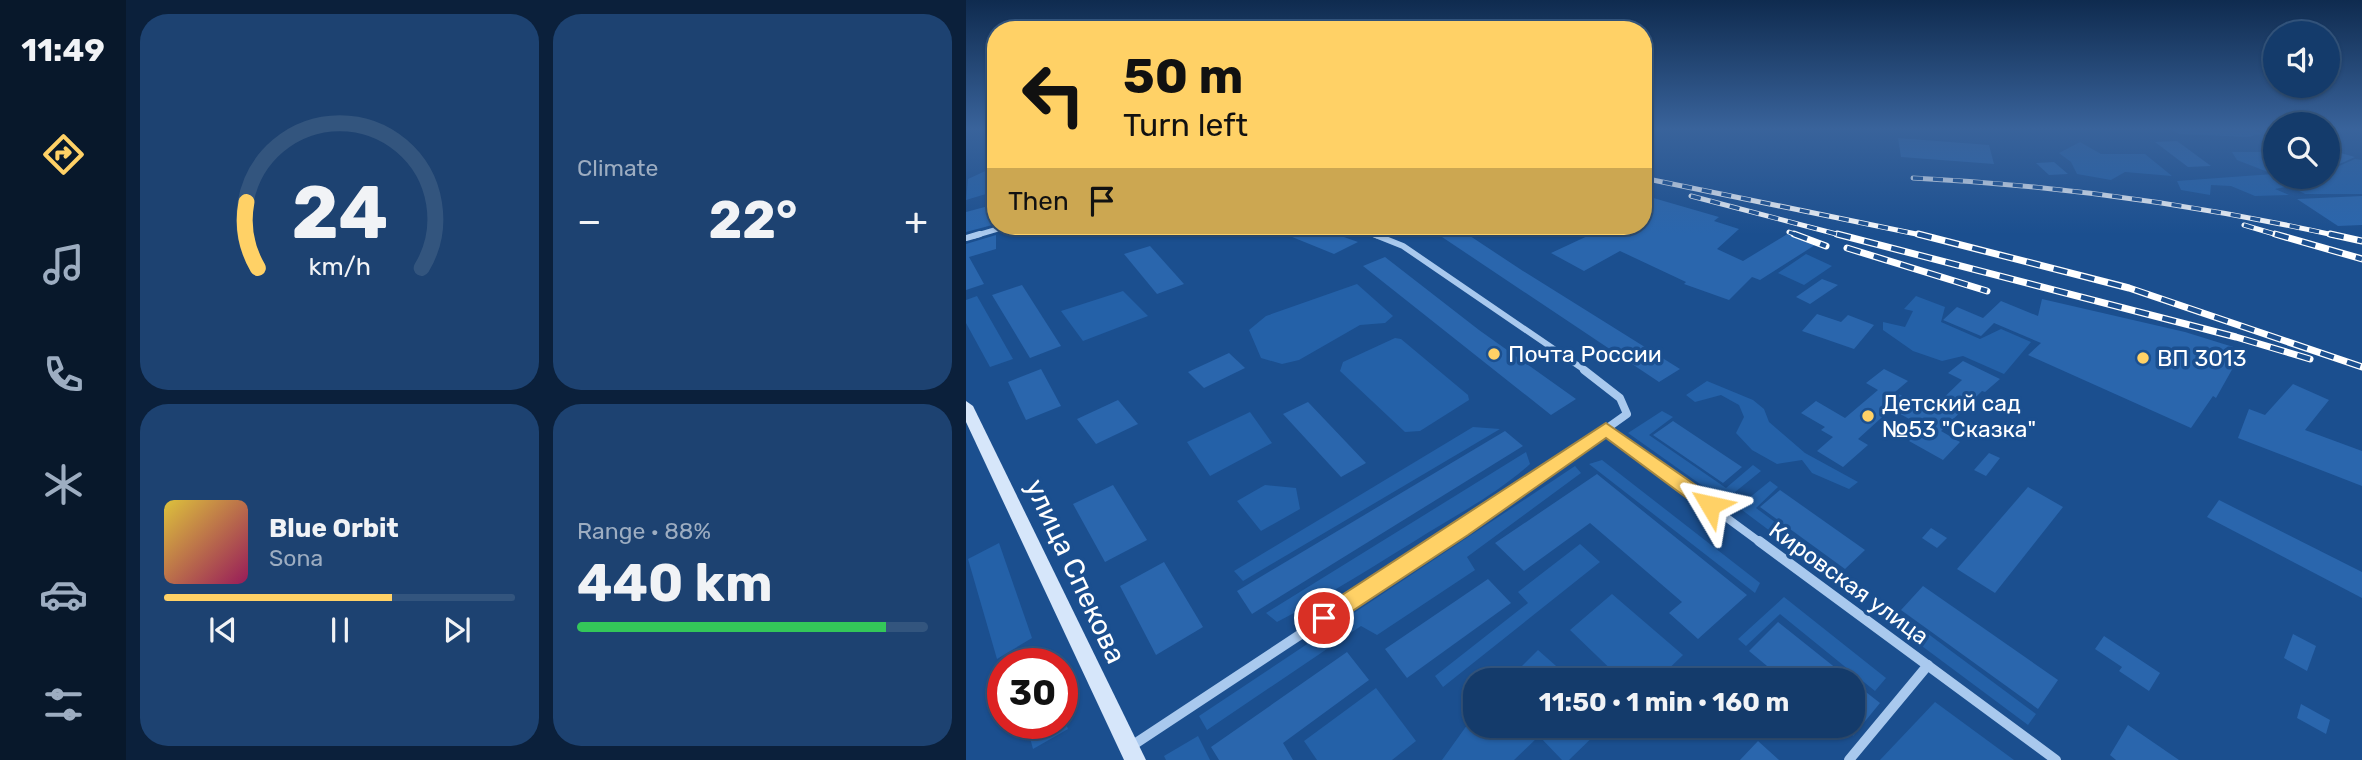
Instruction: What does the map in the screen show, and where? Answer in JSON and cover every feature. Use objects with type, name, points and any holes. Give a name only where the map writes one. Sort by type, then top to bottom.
[{"type":"main road","name":"улица Спекова","points":[[966,406],[1132,754]]},
{"type":"street","points":[[966,238],[987,232]]},
{"type":"street","points":[[1132,754],[1627,414],[1620,398],[1610,388],[1502,311],[1403,246],[1376,235]]},
{"type":"street","name":"Кировская улица","points":[[1606,429],[2056,760]]},
{"type":"street","points":[[1849,760],[1928,665]]},
{"type":"shaded area","points":[[2072,163],[2157,163],[2172,176],[2125,172],[2111,180],[2077,174]]},
{"type":"shaded area","points":[[2246,163],[2263,163],[2263,170]]},
{"type":"shaded area","points":[[2362,163],[2362,194],[2305,194],[2296,189],[2340,189],[2340,166]]},
{"type":"shaded area","points":[[987,170],[987,194],[966,200],[968,179]]},
{"type":"shaded area","points":[[2263,175],[2263,189],[2275,189],[2289,195],[2255,196],[2231,186],[2211,185],[2210,195],[2181,190],[2177,181]]},
{"type":"shaded area","points":[[1806,254],[1832,266],[1804,285],[1778,273]]},
{"type":"shaded area","points":[[1357,284],[1393,316],[1385,323],[1360,325],[1299,360],[1282,364],[1261,358],[1249,330],[1266,316]]},
{"type":"shaded area","points":[[1123,291],[1148,316],[1083,341],[1061,311]]},
{"type":"shaded area","points":[[977,296],[1013,359],[990,367],[966,323],[966,300]]},
{"type":"shaded area","points":[[1916,296],[1945,307],[1941,322],[1980,339],[2001,329],[2031,342],[2004,374],[1963,356],[1942,361],[1913,351],[1883,330],[1883,322],[1905,327],[1913,311],[1904,309]]},
{"type":"shaded area","points":[[1395,338],[1401,339],[1468,395],[1469,400],[1420,431],[1405,432],[1340,371],[1343,362]]},
{"type":"shaded area","points":[[1707,381],[1753,400],[1764,409],[1769,422],[1805,453],[1858,482],[1849,489],[1812,473],[1802,460],[1777,464],[1752,450],[1736,433],[1744,417],[1739,405],[1721,395],[1695,402],[1686,395]]},
{"type":"shaded area","points":[[1662,411],[1673,417],[1649,435],[1726,488],[1753,465],[1761,471],[1724,501],[1628,433]]},
{"type":"shaded area","points":[[1250,412],[1272,443],[1210,476],[1187,442]]},
{"type":"shaded area","points":[[1473,427],[1500,429],[1243,581],[1234,571]]},
{"type":"shaded area","points":[[1526,452],[1530,464],[1468,508],[1335,590],[1277,622],[1266,613]]},
{"type":"shaded area","points":[[1602,460],[1760,583],[1755,593],[1589,464]]},
{"type":"shaded area","points":[[1575,466],[1581,473],[1467,557],[1475,570],[1377,635],[1361,626],[1207,730],[1199,716]]},
{"type":"shaded area","points":[[1770,481],[1778,487],[1756,508],[1848,576],[1842,585],[1738,507]]},
{"type":"shaded area","points":[[1265,485],[1296,488],[1300,509],[1261,531],[1237,501]]},
{"type":"shaded area","points":[[999,543],[1032,638],[1015,648],[994,648],[968,559]]},
{"type":"shaded area","points":[[1580,544],[1600,562],[1467,668],[1463,668],[1463,671],[1443,687],[1435,676],[1528,603],[1518,592]]},
{"type":"shaded area","points":[[1612,594],[1683,655],[1670,668],[1609,668],[1570,630]]},
{"type":"shaded area","points":[[1784,597],[1886,678],[1875,691],[1865,683],[1865,668],[1847,668],[1780,614],[1746,646],[1738,639]]},
{"type":"shaded area","points":[[1904,616],[2036,714],[2028,725],[1895,626]]},
{"type":"shaded area","points":[[1538,650],[1558,668],[1520,668]]},
{"type":"shaded area","points":[[1376,688],[1416,741],[1392,760],[1317,760],[1304,741]]},
{"type":"shaded area","points":[[1935,702],[2014,760],[1880,760]]},
{"type":"shaded area","points":[[1463,731],[1463,738],[1537,738],[1514,760],[1442,760]]},
{"type":"shaded area","points":[[1198,736],[1210,760],[1166,760],[1164,756]]},
{"type":"shaded area","points":[[1541,738],[1592,738],[1569,760],[1562,760]]},
{"type":"shaded area","points":[[1030,739],[1050,739],[1033,749]]},
{"type":"building","points":[[2037,163],[2056,163],[2068,174],[2049,175]]},
{"type":"building","points":[[2183,163],[2208,163],[2211,166],[2188,167]]},
{"type":"building","points":[[2362,196],[2362,225],[2338,226],[2297,199]]},
{"type":"building","points":[[1652,198],[1719,217],[1714,221],[1739,229],[1717,249],[1743,261],[1789,233],[1815,245],[1760,280],[1752,277],[1729,300],[1684,284],[1686,282],[1620,251],[1584,271],[1551,253],[1590,235],[1652,235]]},
{"type":"building","points":[[987,206],[987,226],[966,232],[966,212]]},
{"type":"building","points":[[996,235],[996,249],[969,257],[984,284],[966,290],[966,244]]},
{"type":"building","points":[[1287,235],[1338,235],[1358,242],[1334,254]]},
{"type":"building","points":[[1439,235],[1469,235],[1680,369],[1659,382]]},
{"type":"building","points":[[1150,246],[1184,284],[1157,294],[1124,254]]},
{"type":"building","points":[[1385,257],[1479,330],[1576,399],[1551,415],[1363,266]]},
{"type":"building","points":[[1822,279],[1838,285],[1810,304],[1796,297]]},
{"type":"building","points":[[1022,285],[1061,346],[1030,358],[992,295]]},
{"type":"building","points":[[2042,299],[2185,332],[2243,350],[2216,398],[2213,396],[2191,428],[2028,355],[2041,343],[1994,323],[1981,336],[1943,320],[1957,307],[1983,318],[2001,301],[2038,316]]},
{"type":"building","points":[[1817,314],[1841,322],[1848,315],[1874,325],[1854,349],[1802,331]]},
{"type":"building","points":[[1229,353],[1245,368],[1204,388],[1188,372]]},
{"type":"building","points":[[1963,361],[2000,379],[1985,392],[1982,391],[1941,431],[1960,442],[1943,460],[1909,441],[1924,427],[1891,409],[1858,439],[1868,445],[1843,467],[1817,451],[1833,437],[1821,430],[1825,427],[1801,413],[1816,401],[1845,418],[1878,390],[1866,383],[1884,369],[1908,381],[1895,392],[1930,411],[1962,380],[1948,373]]},
{"type":"building","points":[[1041,369],[1061,406],[1026,420],[1008,382]]},
{"type":"building","points":[[2293,384],[2329,400],[2305,430],[2362,451],[2362,486],[2238,438],[2249,409],[2265,415]]},
{"type":"building","points":[[1118,400],[1138,424],[1096,444],[1077,419]]},
{"type":"building","points":[[1308,402],[1366,463],[1341,477],[1283,414]]},
{"type":"building","points":[[1673,421],[1742,467],[1723,483],[1653,435]]},
{"type":"building","points":[[1505,431],[1523,446],[1252,614],[1237,591]]},
{"type":"building","points":[[1989,453],[2000,458],[1986,476],[1974,470]]},
{"type":"building","points":[[1597,474],[1747,595],[1698,639],[1669,613],[1682,602],[1590,523],[1524,571],[1495,543]]},
{"type":"building","points":[[1113,485],[1147,540],[1105,562],[1073,504]]},
{"type":"building","points":[[2028,487],[2063,507],[1995,593],[1957,569]]},
{"type":"building","points":[[1780,490],[1865,550],[1845,569],[1760,507]]},
{"type":"building","points":[[2219,500],[2362,572],[2362,598],[2207,517]]},
{"type":"building","points":[[1931,528],[1947,538],[1937,548],[1922,538]]},
{"type":"building","points":[[1164,562],[1203,627],[1156,655],[1120,586]]},
{"type":"building","points":[[1488,579],[1511,603],[1407,678],[1385,649]]},
{"type":"building","points":[[1923,586],[2058,680],[2038,709],[1901,610]]},
{"type":"building","points":[[1778,622],[1836,668],[1769,668],[1749,651]]},
{"type":"building","points":[[2293,634],[2316,646],[2307,671],[2284,658]]},
{"type":"building","points":[[2104,636],[2160,673],[2149,691],[2119,671],[2122,667],[2095,649]]},
{"type":"building","points":[[1347,652],[1369,680],[1283,743],[1293,760],[1219,760],[1211,747]]},
{"type":"building","points":[[1865,691],[1880,703],[1865,721]]},
{"type":"building","points":[[2301,704],[2330,720],[2326,734],[2297,718]]},
{"type":"building","points":[[2128,725],[2179,760],[2116,760],[2110,755]]},
{"type":"building","points":[[1758,741],[1779,760],[1740,760]]},
{"type":"railway","points":[[1913,178],[2127,198],[2338,236]]},
{"type":"railway","points":[[1652,180],[1925,236]]},
{"type":"railway","points":[[1691,196],[1844,236]]},
{"type":"railway","points":[[2244,225],[2281,236]]},
{"type":"railway","points":[[1789,232],[1794,234]]},
{"type":"railway","points":[[1794,234],[1826,246]]},
{"type":"railway","points":[[1794,234],[1799,236]]},
{"type":"railway","points":[[1837,234],[2236,337],[2310,359]]},
{"type":"railway","points":[[1918,234],[1925,236]]},
{"type":"railway","points":[[2275,234],[2362,259]]},
{"type":"railway","points":[[2330,234],[2362,241]]},
{"type":"railway","points":[[1925,236],[2129,288],[2362,367]]},
{"type":"railway","points":[[1847,248],[1987,291]]},
{"type":"place","name":"Почта России","points":[[1494,354]]},
{"type":"place","name":"ВП 3013","points":[[2143,358]]},
{"type":"place","name":"Детский сад №53 \"Сказка\"","points":[[1868,416]]},
{"type":"route","points":[[1324,618],[1461,529],[1606,429],[1710,505]]}]
